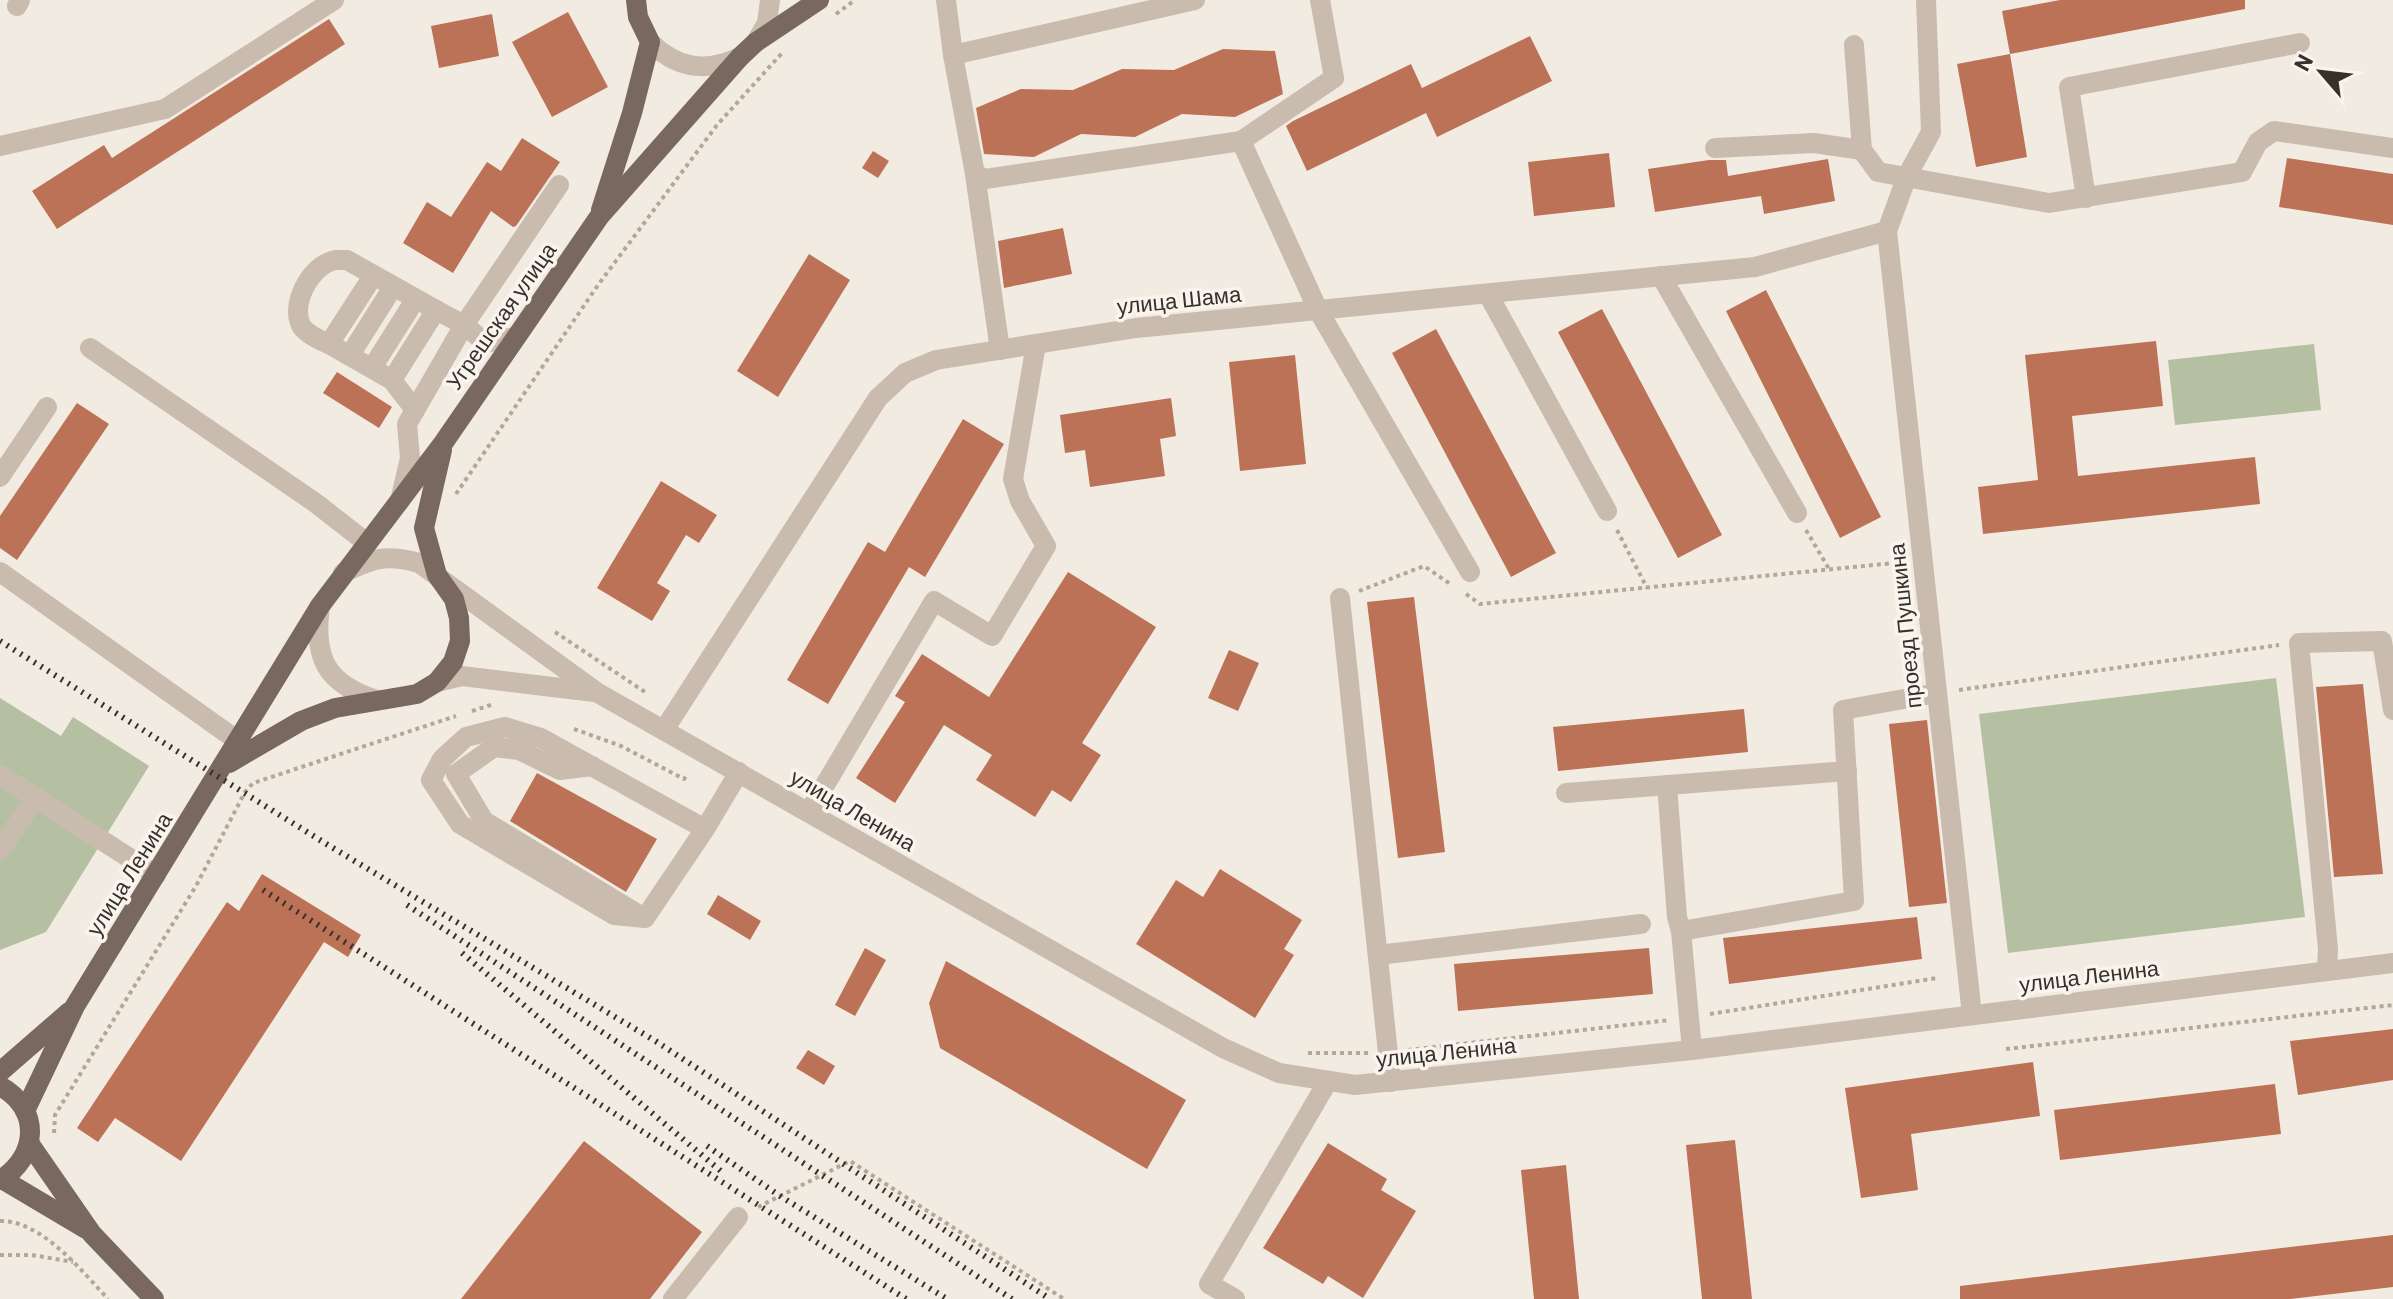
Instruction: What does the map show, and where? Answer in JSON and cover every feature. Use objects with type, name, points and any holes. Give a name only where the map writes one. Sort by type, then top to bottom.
[{"type":"main road","name":"Угрешская улица","points":[[343,573],[444,442],[599,217],[740,57],[756,42],[819,0]]},
{"type":"main road","points":[[637,9],[650,42]]},
{"type":"main road","name":"Угрешская улица","points":[[599,217],[632,113],[650,42]]},
{"type":"main road","name":"Угрешская улица","points":[[437,575],[424,528],[444,442]]},
{"type":"main road","name":"улица Ленина","points":[[25,1111],[75,1006],[343,573]]},
{"type":"main road","points":[[437,575],[454,599],[460,641],[453,662],[437,682]]},
{"type":"main road","name":"улица Ленина","points":[[223,766],[301,721],[335,708],[417,694],[437,682]]},
{"type":"main road","name":"улица Ленина","points":[[0,1072],[75,1006]]},
{"type":"main road","points":[[0,1086],[16,1097],[29,1121],[29,1143],[24,1158],[1,1180],[92,1234]]},
{"type":"main road","points":[[29,1143],[92,1234],[154,1299]]},
{"type":"street","points":[[0,146],[165,109],[334,0]]},
{"type":"street","points":[[623,0],[637,9]]},
{"type":"street","name":"Угрешская улица","points":[[756,42],[767,23],[770,0]]},
{"type":"street","points":[[946,0],[1000,350]]},
{"type":"street","points":[[953,55],[1195,0]]},
{"type":"street","points":[[975,174],[985,179],[1241,141],[1334,78],[1320,0]]},
{"type":"street","points":[[1887,231],[1907,176],[1931,132],[1926,0]]},
{"type":"street","name":"Угрешская улица","points":[[650,42],[676,62],[692,67],[709,68],[740,57]]},
{"type":"street","points":[[2086,198],[2069,87],[2300,43]]},
{"type":"street","points":[[1854,45],[1862,150],[1878,172],[2049,203],[2242,172],[2258,142],[2274,131],[2393,148]]},
{"type":"street","points":[[1241,141],[1318,310],[1470,572]]},
{"type":"street","points":[[1715,148],[1814,143],[1862,150]]},
{"type":"street","points":[[400,501],[410,458],[407,424],[464,325],[559,185]]},
{"type":"street","name":"улица Шама","points":[[664,730],[878,398],[905,373],[936,360],[1136,328],[1755,267],[1887,231]]},
{"type":"street","name":"проезд Пушкина","points":[[1887,231],[1972,1015]]},
{"type":"street","points":[[415,410],[392,380],[304,331],[297,318],[299,303],[309,278],[332,260],[347,260],[464,325],[486,343],[514,337]]},
{"type":"street","points":[[329,344],[373,276]]},
{"type":"street","points":[[1661,276],[1797,513]]},
{"type":"street","points":[[350,355],[393,287]]},
{"type":"street","points":[[1488,294],[1607,511]]},
{"type":"street","points":[[372,368],[415,300]]},
{"type":"street","points":[[392,380],[436,310]]},
{"type":"street","points":[[809,812],[934,601],[992,636],[1046,546],[1020,501],[1013,479],[1036,344]]},
{"type":"street","points":[[90,348],[317,504],[367,543]]},
{"type":"street","points":[[0,477],[47,407]]},
{"type":"street","name":"улица Ленина","points":[[343,573],[370,559],[395,557],[419,563],[598,693],[1223,1048],[1279,1073],[1355,1085],[1391,1082],[1692,1050],[2393,963]]},
{"type":"street","points":[[0,572],[238,741]]},
{"type":"street","points":[[1340,598],[1391,1082]]},
{"type":"street","points":[[320,606],[316,634],[321,654],[331,673],[354,693],[377,700]]},
{"type":"street","points":[[2327,970],[2328,949],[2299,643],[2382,641],[2393,710]]},
{"type":"street","name":"улица Ленина","points":[[437,682],[462,676],[598,693]]},
{"type":"street","points":[[1681,931],[1854,901],[1843,710],[1937,693]]},
{"type":"street","points":[[705,829],[541,738],[505,727],[466,737],[442,759],[431,780],[460,824],[614,915],[645,918],[705,829],[739,772]]},
{"type":"street","points":[[1566,793],[1847,771]]},
{"type":"street","points":[[0,775],[156,875]]},
{"type":"street","points":[[1667,785],[1677,917],[1681,931],[1692,1050]]},
{"type":"street","points":[[0,850],[35,798]]},
{"type":"street","points":[[1378,955],[1641,924]]},
{"type":"street","points":[[1235,1299],[1209,1284],[1328,1081]]},
{"type":"street","points":[[673,1299],[738,1217]]},
{"type":"path","points":[[832,17],[855,0]]},
{"type":"path","points":[[453,499],[598,285],[717,125],[784,52]]},
{"type":"path","points":[[1607,511],[1647,588]]},
{"type":"path","points":[[1797,513],[1829,569]]},
{"type":"path","points":[[1340,598],[1424,566],[1480,604],[1922,560]]},
{"type":"path","points":[[555,632],[677,712]]},
{"type":"path","points":[[1937,693],[2299,643]]},
{"type":"path","points":[[53,1139],[55,1115],[196,886],[245,792],[253,783],[499,702]]},
{"type":"path","points":[[567,727],[621,746],[684,779],[687,775]]},
{"type":"path","points":[[1303,1054],[1387,1052],[1688,1018],[1937,978]]},
{"type":"path","points":[[2006,1049],[2393,1005]]},
{"type":"path","points":[[738,1217],[850,1161],[1064,1299]]},
{"type":"path","points":[[0,1221],[27,1225],[74,1262],[108,1299]]},
{"type":"path","points":[[0,1255],[32,1255],[74,1262]]},
{"type":"green space","points":[[2314,344],[2321,410],[2175,425],[2168,360]]},
{"type":"green space","points":[[2276,678],[2305,917],[2008,953],[1979,714]]},
{"type":"green space","points":[[0,698],[61,736],[73,717],[149,766],[46,932],[0,950]]},
{"type":"building","points":[[2060,0],[2245,0],[2245,9],[2010,54],[2002,11]]},
{"type":"building","points":[[568,12],[608,87],[552,117],[512,42]]},
{"type":"building","points":[[492,14],[499,56],[439,68],[431,26]]},
{"type":"building","points":[[329,19],[345,44],[57,229],[32,191],[104,145],[112,158]]},
{"type":"building","points":[[1530,36],[1552,81],[1437,137],[1426,113],[1307,171],[1286,126],[1293,121],[1411,64],[1422,88]]},
{"type":"building","points":[[1223,49],[1275,51],[1283,94],[1235,117],[1182,114],[1135,137],[1081,134],[1034,157],[984,154],[976,108],[1021,89],[1073,90],[1122,69],[1174,70]]},
{"type":"building","points":[[2010,54],[2027,157],[1976,167],[1957,64]]},
{"type":"building","points":[[522,138],[560,162],[516,226],[513,227],[491,211],[453,273],[403,243],[427,202],[451,217],[487,162],[501,171]]},
{"type":"building","points":[[873,151],[889,161],[878,178],[862,168]]},
{"type":"building","points":[[1609,153],[1615,207],[1534,216],[1528,162]]},
{"type":"building","points":[[2287,158],[2393,174],[2393,225],[2279,207]]},
{"type":"building","points":[[1828,159],[1835,201],[1764,214],[1761,196],[1655,212],[1648,169],[1726,160],[1728,176]]},
{"type":"building","points":[[1063,228],[1072,274],[1004,288],[998,241]]},
{"type":"building","points":[[809,254],[850,280],[778,397],[737,371]]},
{"type":"building","points":[[1766,290],[1881,517],[1840,538],[1726,311]]},
{"type":"building","points":[[1602,309],[1722,535],[1678,558],[1558,332]]},
{"type":"building","points":[[1436,329],[1556,553],[1511,577],[1392,353]]},
{"type":"building","points":[[2156,341],[2163,406],[2072,416],[2078,476],[2255,457],[2260,504],[1983,534],[1978,487],[2038,480],[2025,355]]},
{"type":"building","points":[[1295,355],[1306,464],[1240,471],[1229,362]]},
{"type":"building","points":[[337,372],[392,407],[379,428],[323,393]]},
{"type":"building","points":[[1171,398],[1176,436],[1160,439],[1165,476],[1090,487],[1085,450],[1065,453],[1060,415]]},
{"type":"building","points":[[77,403],[109,424],[17,560],[0,548],[0,516]]},
{"type":"building","points":[[963,419],[1004,444],[925,577],[909,567],[828,704],[787,680],[868,542],[885,552]]},
{"type":"building","points":[[661,481],[717,515],[699,543],[686,535],[657,583],[670,591],[652,621],[597,588]]},
{"type":"building","points":[[1068,572],[1156,627],[1082,743],[1101,755],[1071,802],[1052,790],[1035,817],[976,780],[992,755],[944,725],[895,803],[856,778],[905,702],[895,696],[922,654],[989,697]]},
{"type":"building","points":[[1414,597],[1445,852],[1398,858],[1367,602]]},
{"type":"building","points":[[1229,650],[1259,663],[1238,711],[1208,698]]},
{"type":"building","points":[[2363,684],[2383,874],[2334,877],[2316,687]]},
{"type":"building","points":[[1744,709],[1748,752],[1558,771],[1553,727]]},
{"type":"building","points":[[1927,720],[1947,903],[1909,907],[1889,724]]},
{"type":"building","points":[[537,773],[657,839],[626,892],[510,821]]},
{"type":"building","points":[[1220,869],[1302,920],[1284,949],[1294,955],[1255,1018],[1136,944],[1176,880],[1203,897]]},
{"type":"building","points":[[262,874],[361,935],[348,957],[324,942],[181,1161],[115,1118],[98,1142],[77,1128],[227,902],[239,911]]},
{"type":"building","points":[[718,895],[761,921],[750,940],[707,914]]},
{"type":"building","points":[[1917,917],[1922,959],[1729,984],[1723,938]]},
{"type":"building","points":[[865,948],[886,960],[855,1016],[835,1005]]},
{"type":"building","points":[[1649,948],[1653,994],[1458,1011],[1454,964]]},
{"type":"building","points":[[946,961],[1186,1100],[1147,1169],[940,1048],[929,1003]]},
{"type":"building","points":[[2393,1029],[2393,1080],[2298,1095],[2290,1041]]},
{"type":"building","points":[[808,1050],[835,1066],[824,1085],[796,1068]]},
{"type":"building","points":[[2033,1062],[2040,1116],[1911,1134],[1918,1190],[1861,1198],[1845,1088]]},
{"type":"building","points":[[2275,1084],[2281,1134],[2060,1160],[2054,1110]]},
{"type":"building","points":[[1735,1140],[1752,1299],[1702,1299],[1686,1145]]},
{"type":"building","points":[[584,1141],[702,1232],[650,1299],[461,1299]]},
{"type":"building","points":[[1328,1143],[1387,1179],[1381,1190],[1416,1211],[1363,1298],[1328,1276],[1323,1284],[1263,1248]]},
{"type":"building","points":[[1566,1165],[1579,1299],[1534,1299],[1521,1170]]},
{"type":"building","points":[[2393,1235],[2393,1287],[2290,1299],[1960,1299],[1960,1286]]},
{"type":"railway","points":[[0,641],[328,845],[657,1042],[1050,1299]]},
{"type":"railway","points":[[263,890],[906,1299]]},
{"type":"railway","points":[[407,905],[1012,1299]]},
{"type":"railway","points":[[462,953],[722,1172]]},
{"type":"railway","points":[[707,1146],[780,1196],[947,1299]]}]
